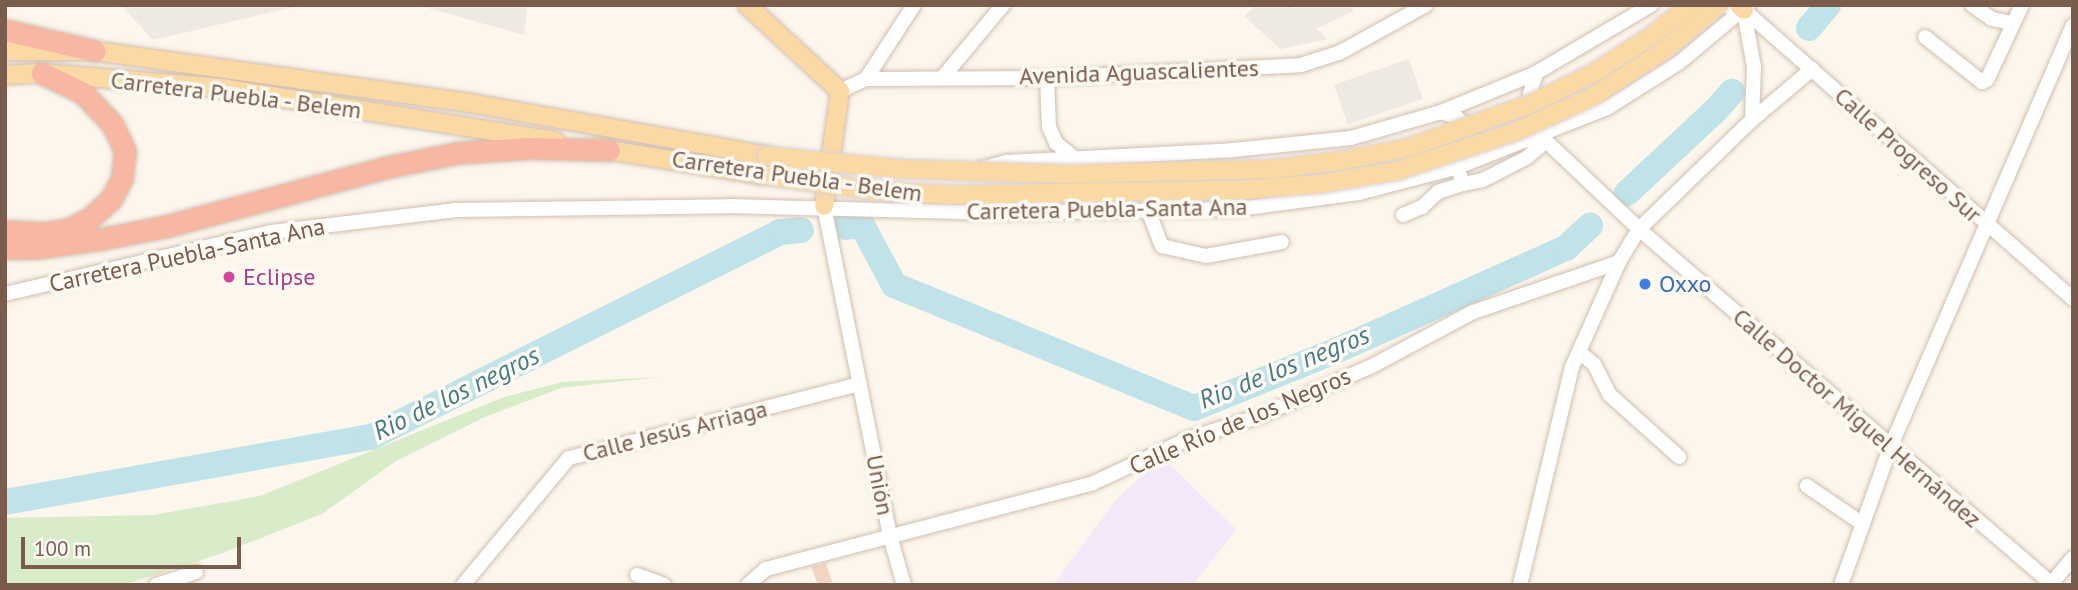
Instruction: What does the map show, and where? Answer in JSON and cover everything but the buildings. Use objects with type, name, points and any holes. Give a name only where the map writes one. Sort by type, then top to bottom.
[{"type":"highway","points":[[5,30],[96,51]]},
{"type":"highway","points":[[5,231],[44,233],[69,229],[89,219],[111,199],[122,178],[125,151],[113,125],[83,93],[42,73]]},
{"type":"highway","points":[[5,247],[36,248],[167,226],[383,168],[456,153],[529,148],[609,150]]},
{"type":"main road","points":[[747,5],[840,91],[824,206]]},
{"type":"main road","name":"Carretera Puebla - Belem","points":[[5,51],[96,51],[477,104],[767,156],[835,164],[968,172],[1136,173],[1272,169],[1345,160],[1407,148],[1528,105],[1594,73],[1651,36],[1690,5]]},
{"type":"main road","name":"Carretera Puebla - Belem","points":[[5,75],[42,73],[221,88],[876,191],[962,195],[1253,189],[1320,184],[1397,171],[1505,135],[1594,96],[1663,51],[1719,5]]},
{"type":"street","points":[[866,79],[914,5]]},
{"type":"street","points":[[943,77],[1003,5]]},
{"type":"street","name":"Avenida Aguascalientes","points":[[840,91],[866,79],[1046,78],[1301,65],[1339,53],[1426,5]]},
{"type":"street","points":[[968,172],[1007,162],[1233,150],[1351,138],[1441,112],[1536,73],[1651,5]]},
{"type":"street","points":[[1702,5],[1705,41]]},
{"type":"street","points":[[1719,5],[1743,6],[1754,67],[1752,120]]},
{"type":"street","points":[[1972,5],[1992,19],[2012,23]]},
{"type":"street","points":[[1925,37],[1982,82],[1987,80],[2022,5]]},
{"type":"street","name":"Carretera Puebla-Santa Ana","points":[[5,294],[272,232],[457,210],[824,206],[991,213],[1238,209],[1359,193],[1461,166],[1544,139],[1607,108],[1680,62],[1743,6]]},
{"type":"street","name":"Calle Progreso Sur","points":[[1743,6],[1986,225],[2073,299]]},
{"type":"street","points":[[1841,585],[1890,449],[2073,25]]},
{"type":"street","points":[[1520,585],[1572,367],[1619,262],[1639,229],[1752,120],[1812,69]]},
{"type":"street","points":[[1403,215],[1422,207],[1438,191],[1483,180],[1527,159],[1544,139],[1529,115],[1530,93],[1536,73]]},
{"type":"street","points":[[1046,78],[1049,127],[1056,143],[1076,159]]},
{"type":"street","points":[[1441,112],[1456,117],[1473,135],[1473,149],[1461,166],[1462,184]]},
{"type":"street","name":"Calle Doctor Miguel Hernández","points":[[1544,139],[1639,229],[1890,449],[2052,584]]},
{"type":"street","name":"Unión","points":[[824,206],[890,536],[904,585]]},
{"type":"street","points":[[1148,210],[1162,246],[1206,256],[1282,242]]},
{"type":"street","name":"Calle Río de los Negros","points":[[748,585],[765,569],[1093,483],[1188,439],[1260,416],[1374,365],[1473,312],[1619,262]]},
{"type":"street","points":[[1579,352],[1594,365],[1609,395],[1679,457]]},
{"type":"street","name":"Calle Jesús Arriaga","points":[[463,585],[569,458],[860,384]]},
{"type":"street","points":[[1807,485],[1863,524]]},
{"type":"street","points":[[2052,584],[2073,558]]},
{"type":"street","points":[[156,585],[196,572]]},
{"type":"street","points":[[638,575],[664,585]]},
{"type":"shaded area","points":[[121,5],[302,5],[153,40]]},
{"type":"shaded area","points":[[417,5],[528,5],[524,35]]},
{"type":"shaded area","points":[[1256,5],[1288,5],[1293,9],[1303,5],[1349,5],[1354,11],[1316,29],[1328,39],[1280,49],[1244,16]]},
{"type":"shaded area","points":[[1409,59],[1423,99],[1348,124],[1334,85]]},
{"type":"shaded area","points":[[1162,457],[1236,529],[1193,585],[1053,585],[1118,498]]},
{"type":"green space","points":[[659,377],[561,388],[485,417],[396,461],[322,514],[220,554],[123,585],[5,585],[5,518],[153,515],[260,496],[504,397],[562,382]]},
{"type":"waterway","name":"Rio de los negros","points":[[1809,28],[1828,5]]},
{"type":"waterway","name":"Rio de los negros","points":[[1627,193],[1732,92]]},
{"type":"waterway","name":"Rio de los negros","points":[[845,227],[862,225],[894,285],[1194,408],[1340,349],[1566,248],[1590,226]]},
{"type":"waterway","name":"Rio de los negros","points":[[5,502],[371,437],[780,232],[801,230]]},
{"type":"place","name":"Eclipse","points":[[229,277]]},
{"type":"place","name":"Oxxo","points":[[1645,284]]}]
